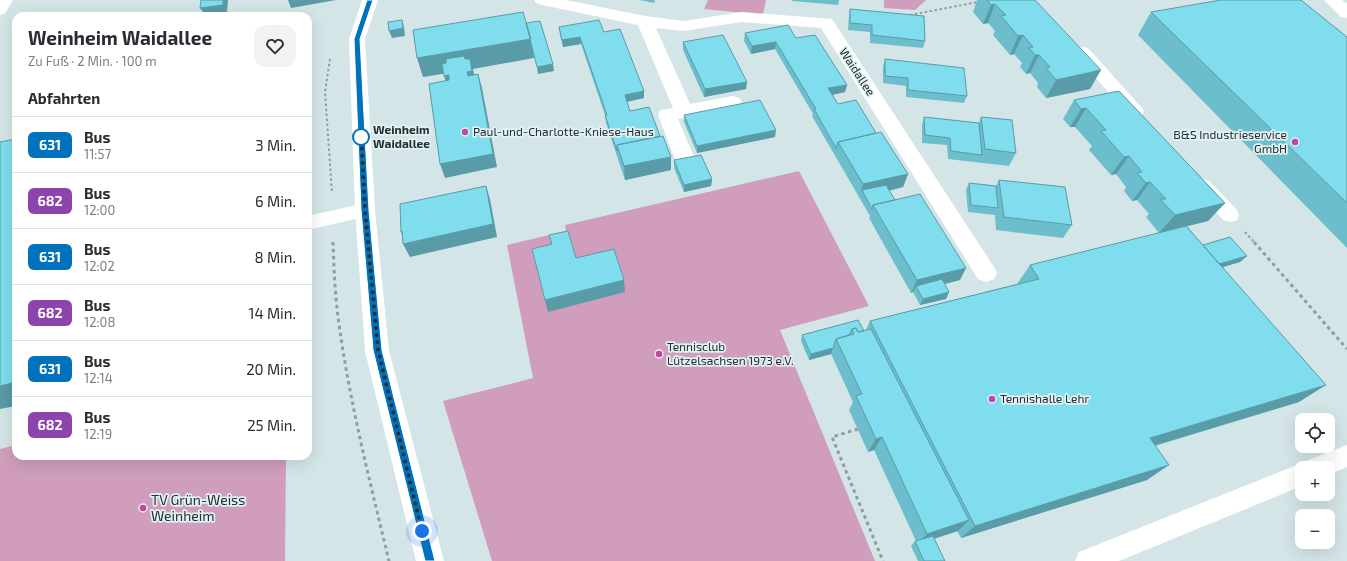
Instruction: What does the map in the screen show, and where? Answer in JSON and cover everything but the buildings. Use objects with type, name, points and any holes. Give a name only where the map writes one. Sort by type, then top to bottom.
[{"type":"street","points":[[370,0],[357,39],[365,210],[378,350],[430,561]]},
{"type":"street","name":"Waidallee","points":[[542,0],[645,21],[684,26],[741,18],[826,24],[986,273]]},
{"type":"street","points":[[1332,0],[1347,13]]},
{"type":"street","points":[[645,21],[684,112]]},
{"type":"street","points":[[684,157],[667,115],[733,102]]},
{"type":"lane","points":[[0,10],[6,0]]},
{"type":"lane","points":[[1071,40],[1145,122]]},
{"type":"lane","points":[[1193,174],[1230,216]]},
{"type":"lane","points":[[312,222],[365,210]]},
{"type":"lane","points":[[1334,461],[1347,456]]},
{"type":"lane","points":[[1088,561],[1295,477]]},
{"type":"path","points":[[904,16],[984,1]]},
{"type":"path","points":[[1230,216],[1347,349]]},
{"type":"path","points":[[858,429],[832,437],[883,561]]},
{"type":"shaded area","points":[[708,0],[766,0],[763,15],[704,9]]},
{"type":"shaded area","points":[[884,0],[926,0],[915,10],[884,8]]},
{"type":"shaded area","name":"Tennisclub Lützelsachsen 1973 e.V.","points":[[799,171],[869,306],[780,330],[875,561],[492,561],[443,401],[533,378],[507,245],[566,231],[565,225]]},
{"type":"shaded area","name":"TV Grün-Weiss Weinheim","points":[[12,446],[12,460],[286,460],[285,561],[0,561],[0,449]]},
{"type":"bus line","name":"631","points":[[370,0],[357,39],[365,210],[378,350],[430,561]]},
{"type":"place","name":"Paul-und-Charlotte-Kniese-Haus","points":[[465,132]]},
{"type":"place","name":"Weinheim Waidallee","points":[[361,137]]},
{"type":"place","name":"B&S Industrieservice GmbH","points":[[1295,142]]},
{"type":"place","name":"Tennisclub Lützelsachsen 1973 e.V.","points":[[659,354]]},
{"type":"place","name":"Tennishalle Lehr","points":[[992,399]]},
{"type":"place","name":"TV Grün-Weiss Weinheim","points":[[143,508]]},
{"type":"route","points":[[361,137],[361,132],[365,210],[378,350],[422,531]]}]
